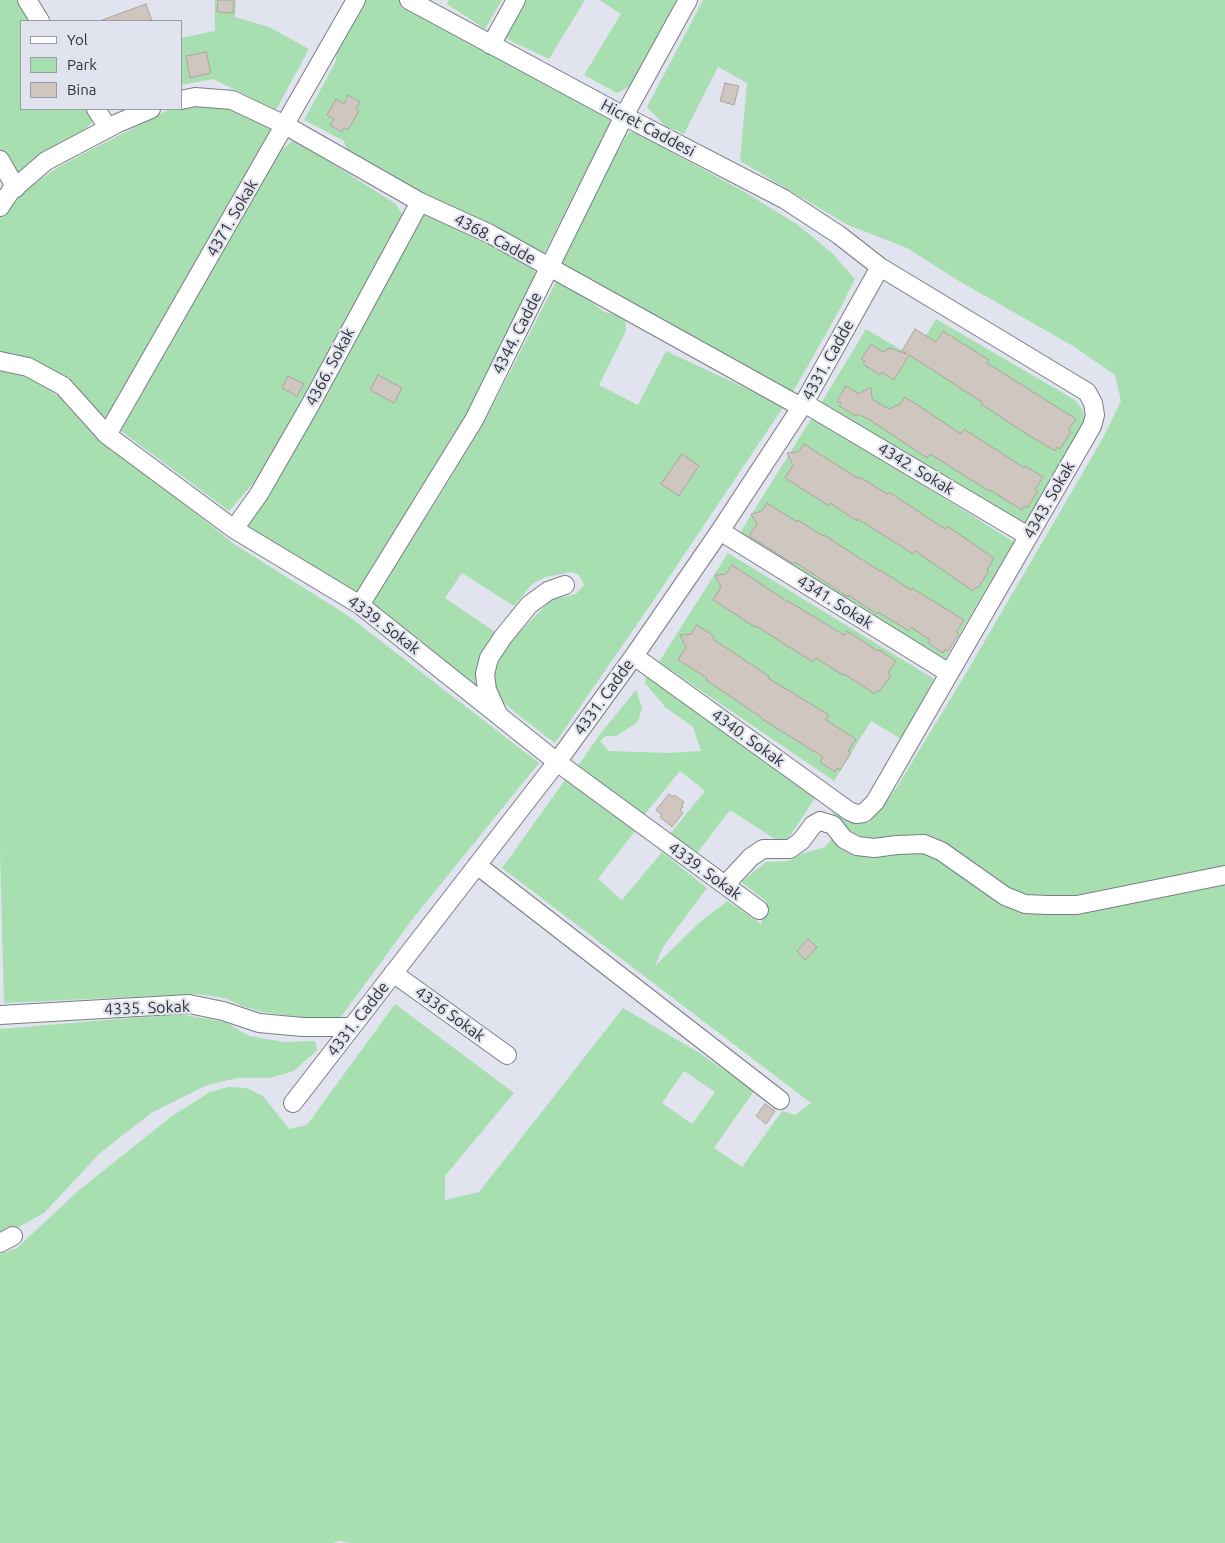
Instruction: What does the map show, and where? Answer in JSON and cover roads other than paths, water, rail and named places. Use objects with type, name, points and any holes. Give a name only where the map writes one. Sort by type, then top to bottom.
[{"type":"street","points":[[27,0],[39,20]]},
{"type":"street","name":"4371. Sokak","points":[[107,435],[356,0]]},
{"type":"street","name":"Hicret Caddesi","points":[[409,0],[624,116],[784,198],[839,235],[880,267]]},
{"type":"street","points":[[491,45],[516,0]]},
{"type":"street","name":"4344. Cadde","points":[[360,605],[474,420],[624,116],[688,0]]},
{"type":"street","name":"4368. Cadde","points":[[182,100],[195,97],[232,100],[285,125],[420,202],[490,234],[803,405]]},
{"type":"street","points":[[97,110],[108,128]]},
{"type":"street","points":[[0,207],[10,192],[46,161],[108,128],[149,110]]},
{"type":"street","points":[[0,160],[16,188]]},
{"type":"street","name":"4366. Sokak","points":[[234,529],[259,494],[309,407],[420,202]]},
{"type":"street","name":"4331. Cadde","points":[[293,1103],[557,762],[634,656],[720,532],[803,405],[880,267]]},
{"type":"street","name":"4343. Sokak","points":[[864,813],[875,802],[1092,426],[1094,415],[1093,403],[1087,392],[880,267]]},
{"type":"street","name":"4339. Sokak","points":[[0,361],[28,367],[63,386],[107,435],[234,529],[360,605],[557,762],[758,910]]},
{"type":"street","name":"4342. Sokak","points":[[803,405],[1028,536]]},
{"type":"street","name":"4341. Sokak","points":[[720,532],[949,673]]},
{"type":"street","points":[[498,715],[487,690],[485,674],[489,658],[503,636],[529,605],[548,592],[565,585]]},
{"type":"street","name":"4340. Sokak","points":[[634,656],[849,811],[856,814],[864,813]]},
{"type":"street","points":[[725,885],[751,857],[763,849],[790,849],[801,841],[813,825],[820,820],[833,825],[844,839],[857,846],[874,848],[924,844],[941,851],[1005,896],[1025,904],[1077,905],[1225,875]]},
{"type":"street","points":[[477,865],[780,1100]]},
{"type":"street","name":"4336 Sokak","points":[[393,973],[507,1055]]},
{"type":"street","name":"4335. Sokak","points":[[0,1015],[190,1004],[223,1011],[259,1022],[303,1026],[352,1027]]}]
